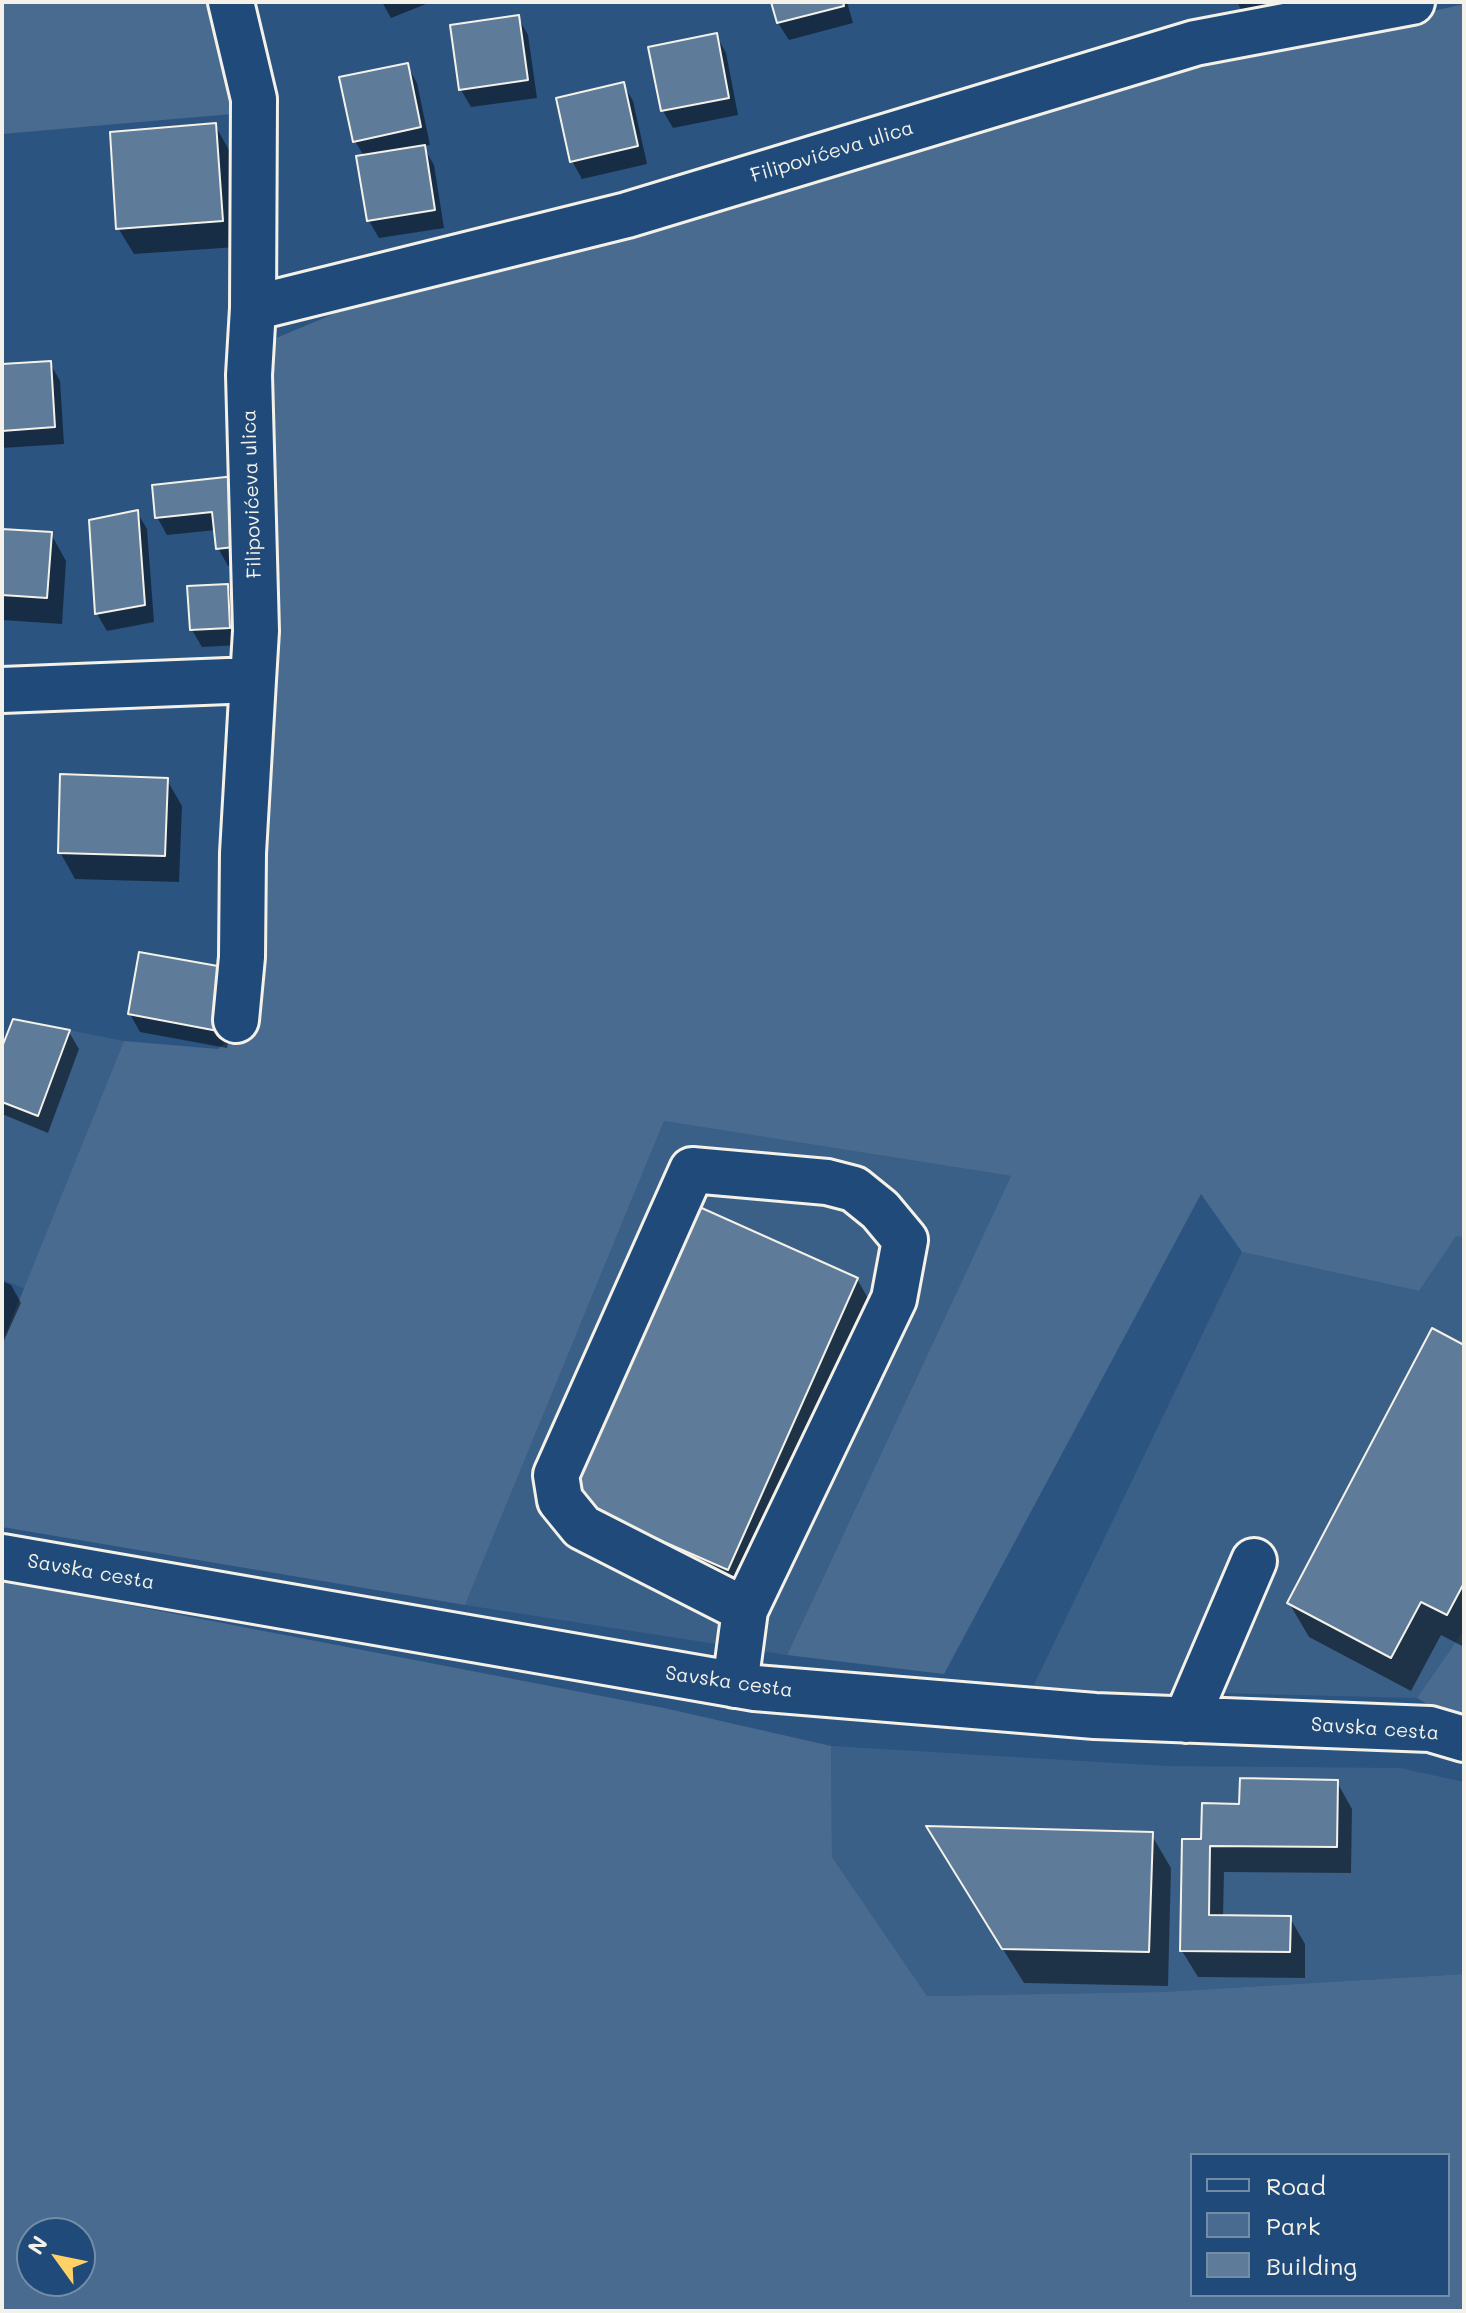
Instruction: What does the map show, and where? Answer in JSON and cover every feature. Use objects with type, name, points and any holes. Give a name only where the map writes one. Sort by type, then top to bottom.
[{"type":"street","name":"Filipovićeva ulica","points":[[231,2],[254,99],[253,308],[249,375],[256,631],[243,853],[242,957],[236,1020]]},
{"type":"street","name":"Filipovićeva ulica","points":[[253,308],[627,215],[1195,43],[1412,2]]},
{"type":"street","points":[[2,690],[253,680]]},
{"type":"street","points":[[735,1685],[745,1610],[894,1299],[905,1240],[880,1210],[854,1189],[827,1182],[692,1170],[556,1475],[560,1500],[582,1527],[745,1610]]},
{"type":"street","name":"Savska cesta","points":[[2,1557],[735,1685],[1079,1715],[1430,1729],[1464,1739]]},
{"type":"street","points":[[1186,1720],[1254,1561]]},
{"type":"shaded area","points":[[13,1019],[124,1041],[25,1289],[2,1279],[2,1047]]},
{"type":"shaded area","points":[[664,1121],[1011,1176],[787,1655],[465,1605]]},
{"type":"shaded area","points":[[1456,1235],[1464,1237],[1464,1630],[1417,1698],[1218,1693],[1029,1695],[1242,1252],[1419,1291]]},
{"type":"shaded area","points":[[831,1746],[1165,1766],[1400,1768],[1464,1782],[1464,1974],[1162,1992],[927,1996],[832,1857]]},
{"type":"green space","points":[[2,2],[214,2],[232,114],[2,134]]},
{"type":"green space","points":[[1464,4],[1464,1237],[1456,1236],[1419,1291],[1242,1252],[1201,1194],[944,1674],[787,1655],[1011,1176],[664,1121],[465,1605],[2,1527],[2,1343],[124,1041],[218,1049],[245,1027],[267,342],[345,309],[514,267],[513,257],[1061,96]]},
{"type":"green space","points":[[4,1581],[664,1708],[831,1746],[832,1857],[927,1996],[1162,1992],[1464,1974],[1464,2311],[2,2311]]},
{"type":"green space","points":[[1464,1630],[1464,1715],[1417,1698]]},
{"type":"building","points":[[771,2],[843,2],[844,6],[777,23]]},
{"type":"building","points":[[519,15],[528,80],[459,90],[450,25]]},
{"type":"building","points":[[717,33],[729,98],[661,111],[648,47]]},
{"type":"building","points":[[408,63],[421,127],[353,142],[339,77]]},
{"type":"building","points":[[624,82],[638,146],[570,162],[556,98]]},
{"type":"building","points":[[216,123],[223,221],[116,229],[110,132]]},
{"type":"building","points":[[425,145],[435,210],[367,221],[356,156]]},
{"type":"building","points":[[51,361],[55,427],[2,431],[2,364]]},
{"type":"building","points":[[235,476],[243,546],[216,549],[212,512],[155,518],[152,485]]},
{"type":"building","points":[[138,510],[145,605],[95,614],[89,520]]},
{"type":"building","points":[[2,529],[52,532],[47,598],[2,595]]},
{"type":"building","points":[[228,584],[230,628],[190,630],[187,586]]},
{"type":"building","points":[[60,774],[168,778],[165,856],[58,853]]},
{"type":"building","points":[[139,952],[229,968],[218,1031],[128,1014]]},
{"type":"building","points":[[13,1019],[70,1030],[38,1116],[2,1102],[2,1047]]},
{"type":"building","points":[[695,1205],[858,1278],[728,1570],[564,1498]]},
{"type":"building","points":[[1432,1328],[1464,1345],[1464,1583],[1447,1615],[1421,1602],[1391,1658],[1287,1603]]},
{"type":"building","points":[[1240,1778],[1338,1780],[1337,1847],[1210,1846],[1209,1915],[1291,1916],[1290,1952],[1180,1951],[1182,1839],[1201,1839],[1202,1803],[1239,1804]]},
{"type":"building","points":[[926,1826],[1153,1832],[1149,1952],[1002,1949]]}]
